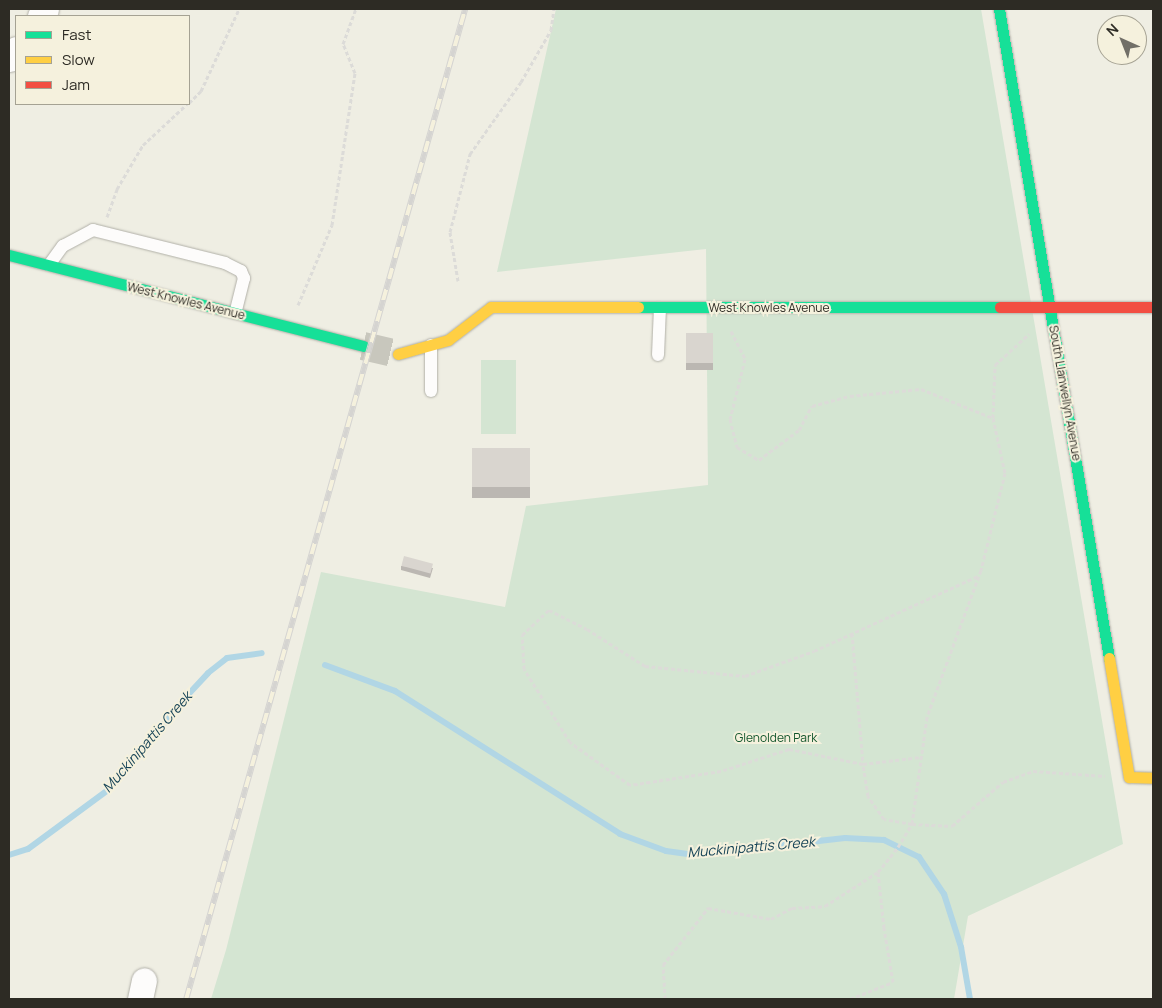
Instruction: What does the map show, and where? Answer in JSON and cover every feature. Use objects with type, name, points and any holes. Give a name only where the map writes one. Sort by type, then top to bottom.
[{"type":"street","name":"South Llanwellyn Avenue","points":[[1000,9],[1045,306],[1129,777]]},
{"type":"street","name":"West Knowles Avenue","points":[[9,255],[363,346]]},
{"type":"street","name":"West Knowles Avenue","points":[[398,354],[448,340],[491,307],[1153,306]]},
{"type":"street","points":[[1129,777],[1153,778]]},
{"type":"lane","points":[[48,266],[63,246],[77,237],[93,230],[102,232],[225,263],[240,272],[244,278],[235,313]]},
{"type":"lane","points":[[658,355],[660,308]]},
{"type":"lane","points":[[431,345],[431,391]]},
{"type":"path","points":[[190,101],[201,91],[238,9]]},
{"type":"path","points":[[296,310],[332,225],[355,73],[342,44],[356,9]]},
{"type":"path","points":[[458,281],[450,232],[470,154],[521,82],[551,30],[554,9]]},
{"type":"path","points":[[102,232],[117,189],[143,145],[186,105]]},
{"type":"path","points":[[665,999],[663,965],[708,908],[771,919],[792,908],[825,906],[878,872],[898,847],[912,824],[927,717],[978,576],[1005,473],[994,418],[995,365],[1031,333],[1045,306]]},
{"type":"path","points":[[720,308],[745,359],[730,419],[737,448],[759,460],[799,430],[812,406],[850,396],[921,389],[994,418]]},
{"type":"path","points":[[921,757],[863,764],[789,750],[721,771],[630,785],[570,742],[524,669],[522,635],[549,610],[587,629],[645,666],[745,676],[814,651],[978,576]]},
{"type":"path","points":[[852,633],[863,764],[868,796],[884,819],[912,824],[952,826],[1003,782],[1034,771],[1129,777]]},
{"type":"path","points":[[850,999],[893,982],[884,928],[878,872]]},
{"type":"green space","name":"Glenolden Park","points":[[556,9],[981,9],[1123,844],[968,916],[954,999],[211,999],[226,950],[321,572],[505,607],[526,506],[708,485],[706,249],[497,272]]},
{"type":"green space","points":[[481,360],[516,360],[516,434],[481,434]]},
{"type":"building","points":[[686,333],[713,333],[713,363],[686,363]]},
{"type":"building","points":[[472,448],[530,448],[530,487],[472,487]]},
{"type":"building","points":[[404,556],[433,564],[430,573],[401,566]]},
{"type":"waterway","name":"Muckinipattis Creek","points":[[9,855],[28,849],[112,787],[184,699],[208,673],[227,658],[262,653]]},
{"type":"waterway","name":"Muckinipattis Creek","points":[[325,665],[395,691],[620,834],[666,851],[695,855],[845,838],[884,840],[919,857],[944,894],[961,947],[970,999]]},
{"type":"tunnel","points":[[363,346],[398,354]]},
{"type":"railway","points":[[186,999],[465,9]]},
{"type":"traffic: fast","points":[[999,9],[1109,658]]},
{"type":"traffic: fast","points":[[9,255],[363,346]]},
{"type":"traffic: fast","points":[[638,307],[1000,307]]},
{"type":"traffic: slow","points":[[398,354],[448,340],[491,307],[638,307]]},
{"type":"traffic: slow","points":[[1109,658],[1129,777],[1153,778]]},
{"type":"traffic: jam","points":[[1000,307],[1153,307]]}]
